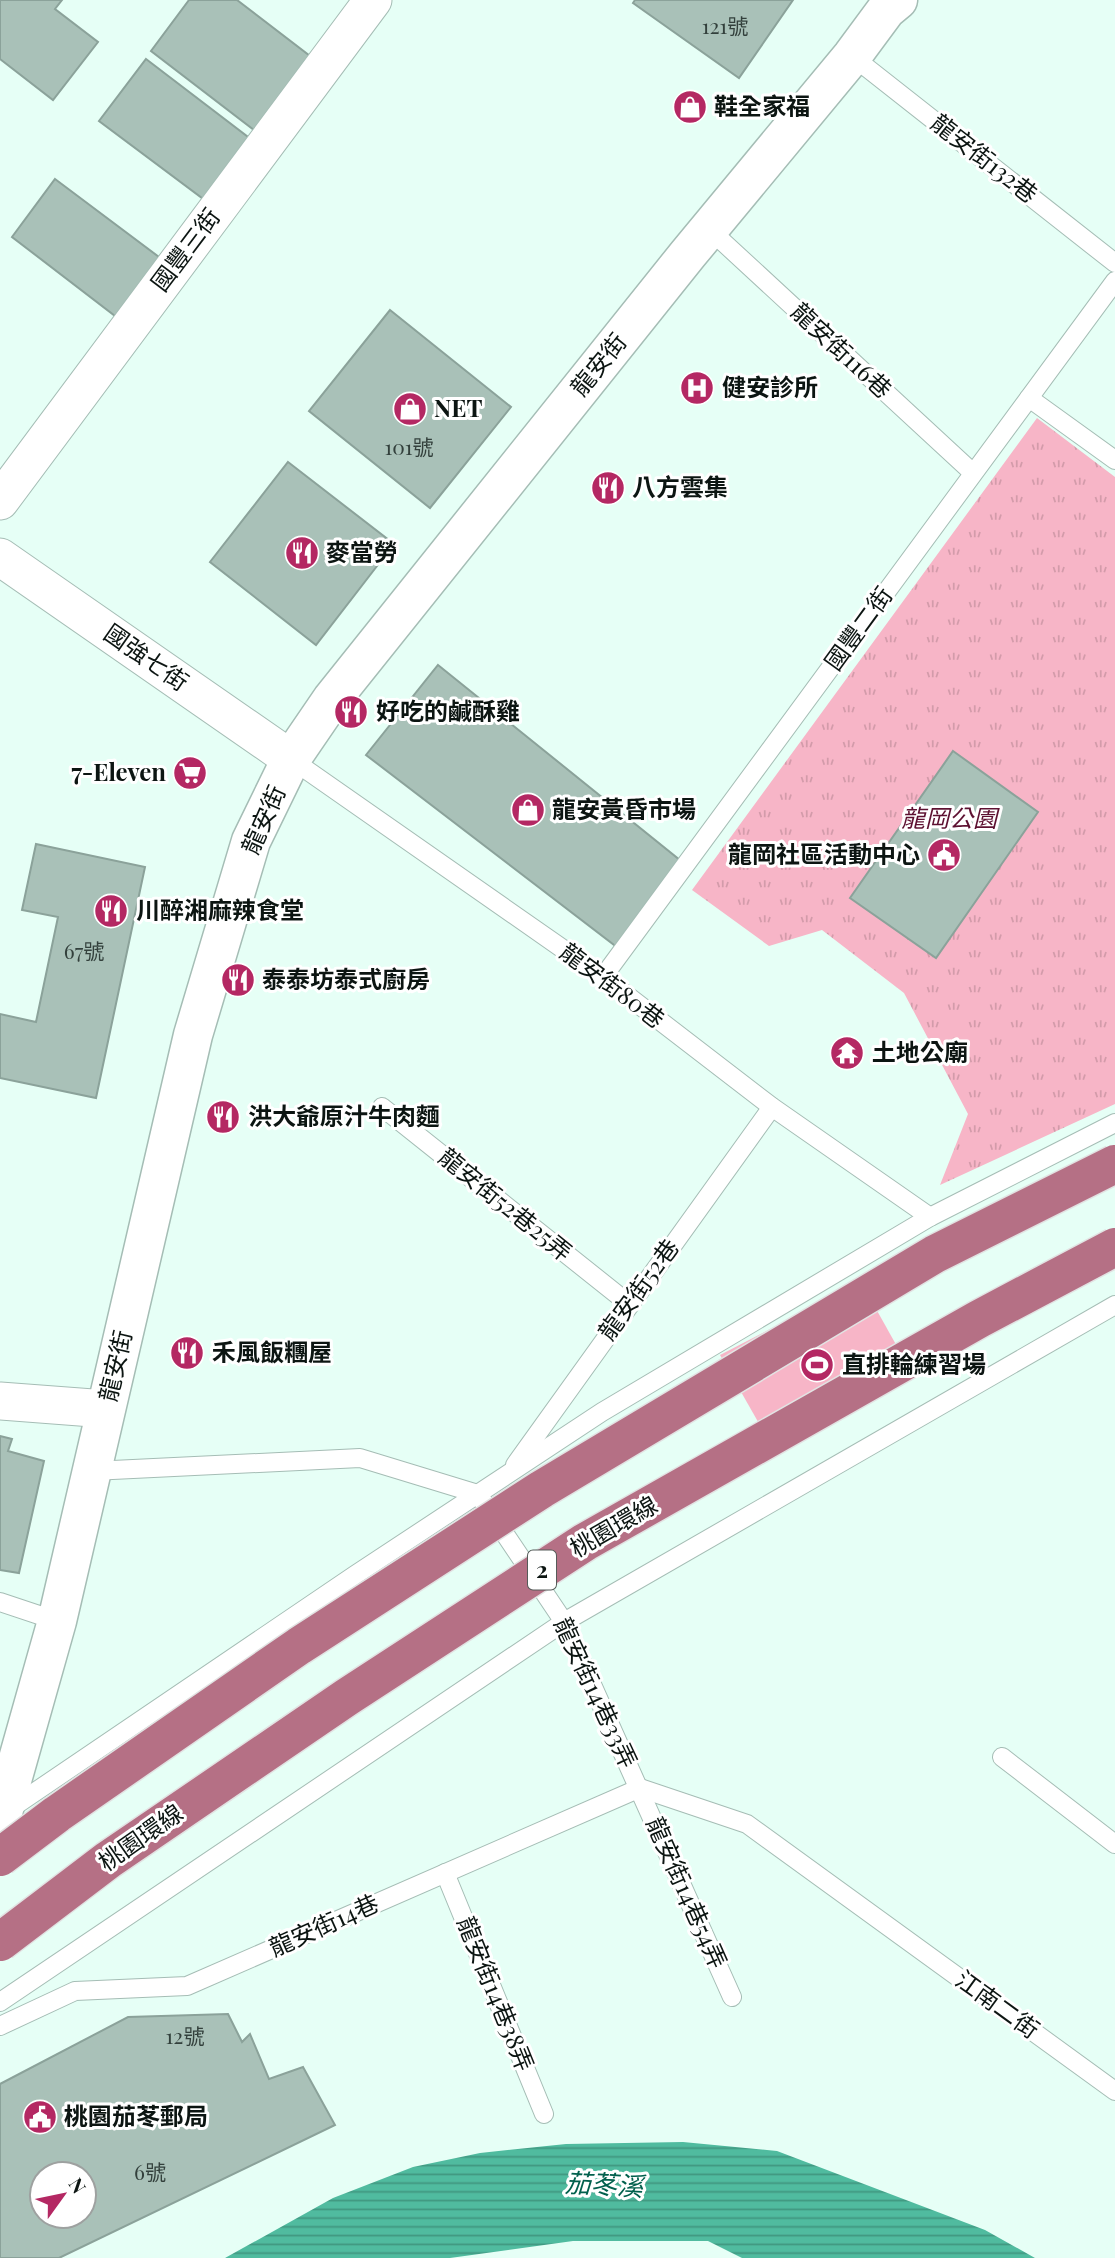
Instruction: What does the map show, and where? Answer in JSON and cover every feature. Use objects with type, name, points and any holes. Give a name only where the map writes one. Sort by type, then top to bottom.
[{"type":"highway","points":[[0,1857],[299,1646],[542,1489],[935,1254],[1115,1164]]},
{"type":"highway","name":"桃園環線","points":[[0,1942],[108,1860],[347,1696],[586,1542],[979,1319],[1115,1247]]},
{"type":"street","name":"國豐三街","points":[[0,500],[373,0]]},
{"type":"street","name":"龍安街","points":[[2,1818],[57,1621],[193,1035],[251,841],[291,759],[332,699],[709,229],[852,56],[886,9],[898,0]]},
{"type":"street","name":"國強七街","points":[[0,557],[291,759]]},
{"type":"street","points":[[0,1401],[106,1409]]},
{"type":"lane","name":"龍安街132巷","points":[[852,56],[1115,263]]},
{"type":"lane","name":"龍安街116巷","points":[[709,229],[974,473]]},
{"type":"lane","name":"國豐二街","points":[[603,977],[1115,281]]},
{"type":"lane","points":[[1030,398],[1115,460]]},
{"type":"lane","name":"龍安街80巷","points":[[291,759],[603,977],[772,1107],[930,1217]]},
{"type":"lane","name":"龍安街52巷25弄","points":[[382,1107],[629,1304]]},
{"type":"lane","name":"龍安街52巷","points":[[509,1474],[772,1107]]},
{"type":"lane","points":[[2,1818],[602,1412],[930,1217],[1115,1123]]},
{"type":"lane","points":[[0,2002],[564,1622],[1115,1305]]},
{"type":"lane","points":[[92,1471],[360,1458],[478,1494]]},
{"type":"lane","name":"龍安街14巷33弄","points":[[478,1494],[564,1622],[640,1788]]},
{"type":"lane","points":[[0,1602],[57,1621]]},
{"type":"lane","points":[[1002,1757],[1115,1844]]},
{"type":"lane","name":"龍安街14巷","points":[[0,2025],[75,1991],[187,1986],[640,1788]]},
{"type":"lane","name":"江南二街","points":[[640,1788],[747,1824],[1115,2091]]},
{"type":"lane","name":"龍安街14巷54弄","points":[[640,1788],[732,1997]]},
{"type":"lane","name":"龍安街14巷38弄","points":[[445,1873],[544,2114]]},
{"type":"green space","name":"龍岡公園","points":[[1037,418],[1115,477],[1115,1104],[940,1185],[968,1114],[904,993],[822,930],[769,946],[692,890]]},
{"type":"green space","name":"直排輪練習場","points":[[861,1282],[913,1375],[777,1455],[720,1355]]},
{"type":"water","name":"茄苳溪","points":[[683,2142],[777,2151],[985,2230],[1035,2258],[742,2258],[708,2241],[573,2241],[450,2258],[225,2258],[333,2198],[413,2167],[480,2153],[566,2144]]},
{"type":"building","points":[[0,0],[62,0],[55,9],[98,42],[53,100],[0,59]]},
{"type":"building","points":[[189,0],[237,0],[310,56],[254,130],[151,51]]},
{"type":"building","points":[[635,0],[793,0],[739,78],[633,3]]},
{"type":"building","points":[[146,59],[252,140],[206,201],[99,121]]},
{"type":"building","points":[[55,179],[163,260],[119,319],[12,237]]},
{"type":"building","name":"NET","points":[[390,310],[511,407],[430,508],[309,411]]},
{"type":"building","name":"麥當勞","points":[[288,462],[394,544],[316,645],[210,562]]},
{"type":"building","name":"龍安黃昏市場","points":[[438,665],[686,865],[622,951],[366,755]]},
{"type":"building","name":"龍岡社區活動中心","points":[[953,751],[1038,812],[936,958],[850,898]]},
{"type":"building","points":[[36,844],[145,867],[96,1098],[0,1078],[0,1014],[36,1022],[58,917],[22,910]]},
{"type":"building","points":[[0,1436],[12,1439],[8,1451],[44,1461],[19,1573],[0,1570]]},
{"type":"building","points":[[228,2014],[242,2042],[250,2034],[269,2079],[303,2067],[335,2125],[59,2258],[0,2258],[0,2084],[128,2017]]},
{"type":"place","name":"鞋全家福","points":[[690,107]]},
{"type":"place","name":"健安診所","points":[[697,388]]},
{"type":"place","name":"NET","points":[[410,409]]},
{"type":"place","name":"八方雲集","points":[[608,488]]},
{"type":"place","name":"麥當勞","points":[[302,553]]},
{"type":"place","name":"好吃的鹹酥雞","points":[[351,712]]},
{"type":"place","name":"7-Eleven","points":[[190,773]]},
{"type":"place","name":"龍安黃昏市場","points":[[528,810]]},
{"type":"place","name":"龍岡社區活動中心","points":[[944,855]]},
{"type":"place","name":"川醉湘麻辣食堂","points":[[111,911]]},
{"type":"place","name":"泰泰坊泰式廚房","points":[[238,980]]},
{"type":"place","name":"土地公廟","points":[[847,1053]]},
{"type":"place","name":"洪大爺原汁牛肉麵","points":[[223,1117]]},
{"type":"place","name":"禾風飯糰屋","points":[[187,1353]]},
{"type":"place","name":"直排輪練習場","points":[[817,1365]]},
{"type":"place","name":"桃園茄苳郵局","points":[[40,2117]]}]
